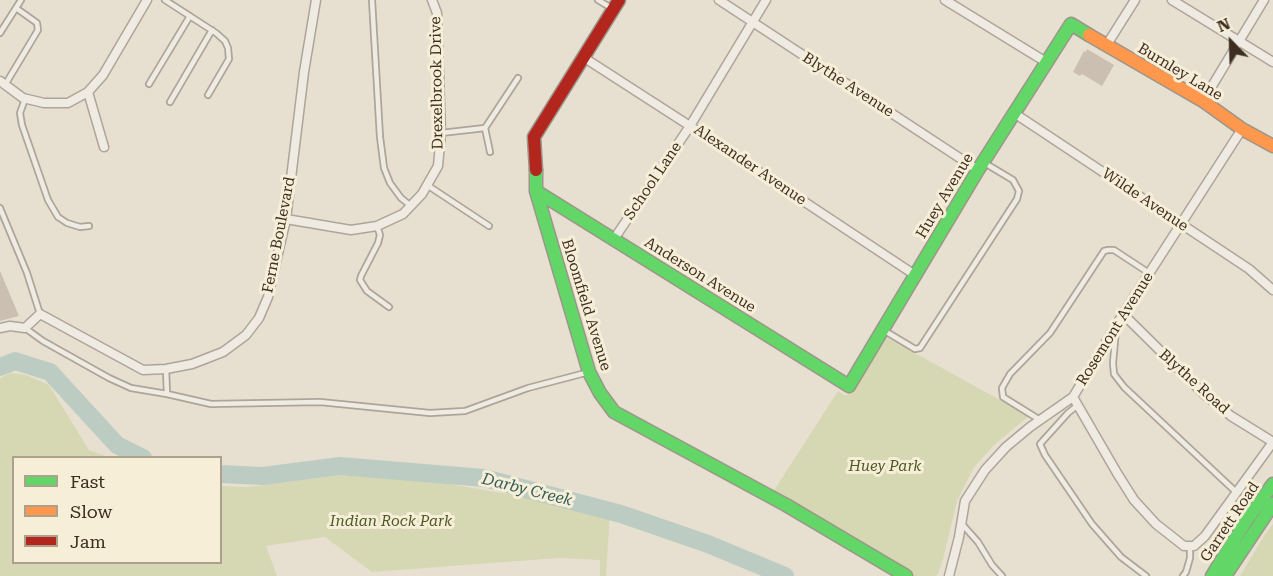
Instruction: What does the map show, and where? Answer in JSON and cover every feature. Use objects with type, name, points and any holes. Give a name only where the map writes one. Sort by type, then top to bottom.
[{"type":"street","points":[[3,83],[25,99],[68,104],[88,92],[103,75],[147,0]]},
{"type":"street","name":"Ferne Boulevard","points":[[40,314],[143,369],[166,369],[192,364],[223,352],[246,335],[259,318],[268,297],[286,219],[304,72],[316,0]]},
{"type":"street","name":"Drexelbrook Drive","points":[[286,219],[351,230],[377,226],[403,214],[422,194],[438,166],[441,133],[437,13],[432,0]]},
{"type":"street","name":"Blythe Avenue","points":[[719,0],[980,166]]},
{"type":"street","name":"School Lane","points":[[614,239],[690,126],[766,0]]},
{"type":"street","points":[[945,0],[1046,62]]},
{"type":"street","points":[[1106,46],[1135,0]]},
{"type":"street","points":[[1172,0],[1273,62]]},
{"type":"street","points":[[1203,101],[1264,0]]},
{"type":"street","name":"Bloomfield Avenue","points":[[616,5],[534,137],[536,191],[589,372],[600,393],[614,412],[786,505],[906,576]]},
{"type":"street","name":"Huey Avenue","points":[[849,386],[980,166],[1071,24]]},
{"type":"street","name":"Burnley Lane","points":[[1071,24],[1203,101],[1242,129],[1273,146]]},
{"type":"street","name":"Alexander Avenue","points":[[583,57],[915,275]]},
{"type":"street","points":[[88,92],[104,147]]},
{"type":"street","name":"Wilde Avenue","points":[[1014,113],[1249,269],[1273,290]]},
{"type":"street","name":"Rosemont Avenue","points":[[949,576],[965,501],[985,470],[1006,447],[1040,420],[1075,401],[1123,314],[1242,129]]},
{"type":"street","name":"Anderson Avenue","points":[[536,191],[849,386]]},
{"type":"street","points":[[0,328],[10,326],[25,328],[40,314]]},
{"type":"street","name":"Blythe Road","points":[[1123,314],[1214,402],[1231,416],[1273,442]]},
{"type":"street","points":[[1075,401],[1134,500],[1156,524],[1184,546],[1194,546],[1206,536],[1273,442]]},
{"type":"street","name":"Garrett Road","points":[[1212,576],[1246,520],[1273,484]]},
{"type":"street","name":"Garrett Road","points":[[1225,576],[1273,504]]},
{"type":"lane","points":[[0,33],[21,0]]},
{"type":"lane","points":[[165,0],[225,41],[229,59],[208,95]]},
{"type":"lane","points":[[372,0],[384,168],[390,183],[401,198],[411,206]]},
{"type":"lane","points":[[598,0],[616,5]]},
{"type":"lane","points":[[3,83],[38,30],[37,23],[16,8]]},
{"type":"lane","points":[[149,84],[190,16]]},
{"type":"lane","points":[[170,102],[212,30]]},
{"type":"lane","points":[[490,152],[484,128],[518,78]]},
{"type":"lane","points":[[25,99],[20,113],[22,125],[48,200],[58,218],[80,227],[90,226]]},
{"type":"lane","points":[[441,133],[484,128]]},
{"type":"lane","points":[[883,329],[915,350],[920,348],[1017,199],[1019,191],[1013,180],[980,166]]},
{"type":"lane","points":[[427,185],[489,226]]},
{"type":"lane","points":[[0,208],[27,273],[40,314]]},
{"type":"lane","points":[[377,226],[380,235],[378,243],[360,280],[367,291],[390,307]]},
{"type":"lane","points":[[1040,420],[1003,397],[1002,388],[1010,374],[1050,333],[1104,251],[1114,250],[1149,273]]},
{"type":"lane","points":[[1117,325],[1114,374],[1124,387],[1236,492]]},
{"type":"lane","points":[[25,328],[108,378],[131,388],[212,404],[320,402],[430,413],[465,411],[528,388],[589,372]]},
{"type":"lane","points":[[166,369],[167,394]]},
{"type":"lane","points":[[1075,401],[1068,413],[1040,444],[1045,455],[1092,524],[1121,557],[1146,576]]},
{"type":"lane","points":[[962,523],[975,537],[992,565],[1002,576]]},
{"type":"lane","points":[[1183,576],[1190,558],[1190,546]]},
{"type":"green space","name":"Huey Park","points":[[884,336],[1029,416],[994,445],[974,467],[957,501],[943,559],[936,576],[910,576],[771,495],[838,391],[846,396]]},
{"type":"green space","name":"Indian Rock Park","points":[[10,373],[26,375],[49,385],[89,450],[105,456],[12,456],[12,564],[222,564],[222,486],[247,487],[375,471],[610,512],[606,576],[600,576],[600,560],[559,558],[372,572],[325,537],[266,546],[277,576],[0,576],[0,378]]},
{"type":"green space","points":[[1273,524],[1273,576],[1240,576],[1264,536]]},
{"type":"building","points":[[1087,49],[1114,65],[1102,86],[1082,74],[1080,76],[1073,72]]},
{"type":"building","points":[[0,271],[19,316],[0,321]]},
{"type":"waterway","name":"Darby Creek","points":[[0,367],[15,361],[50,372],[117,445],[139,456]]},
{"type":"waterway","name":"Darby Creek","points":[[222,474],[263,476],[340,466],[484,478],[621,514],[708,544],[785,576]]},
{"type":"traffic: fast","points":[[536,191],[849,386],[978,170],[1071,24],[1089,35]]},
{"type":"traffic: fast","points":[[536,170],[536,191],[589,372],[600,393],[614,412],[786,505],[906,576]]},
{"type":"traffic: fast","points":[[1212,576],[1246,521],[1273,484]]},
{"type":"traffic: fast","points":[[1225,576],[1273,504]]},
{"type":"traffic: slow","points":[[1089,35],[1203,101],[1242,129],[1273,146]]},
{"type":"traffic: jam","points":[[536,170],[534,137],[619,0]]}]
